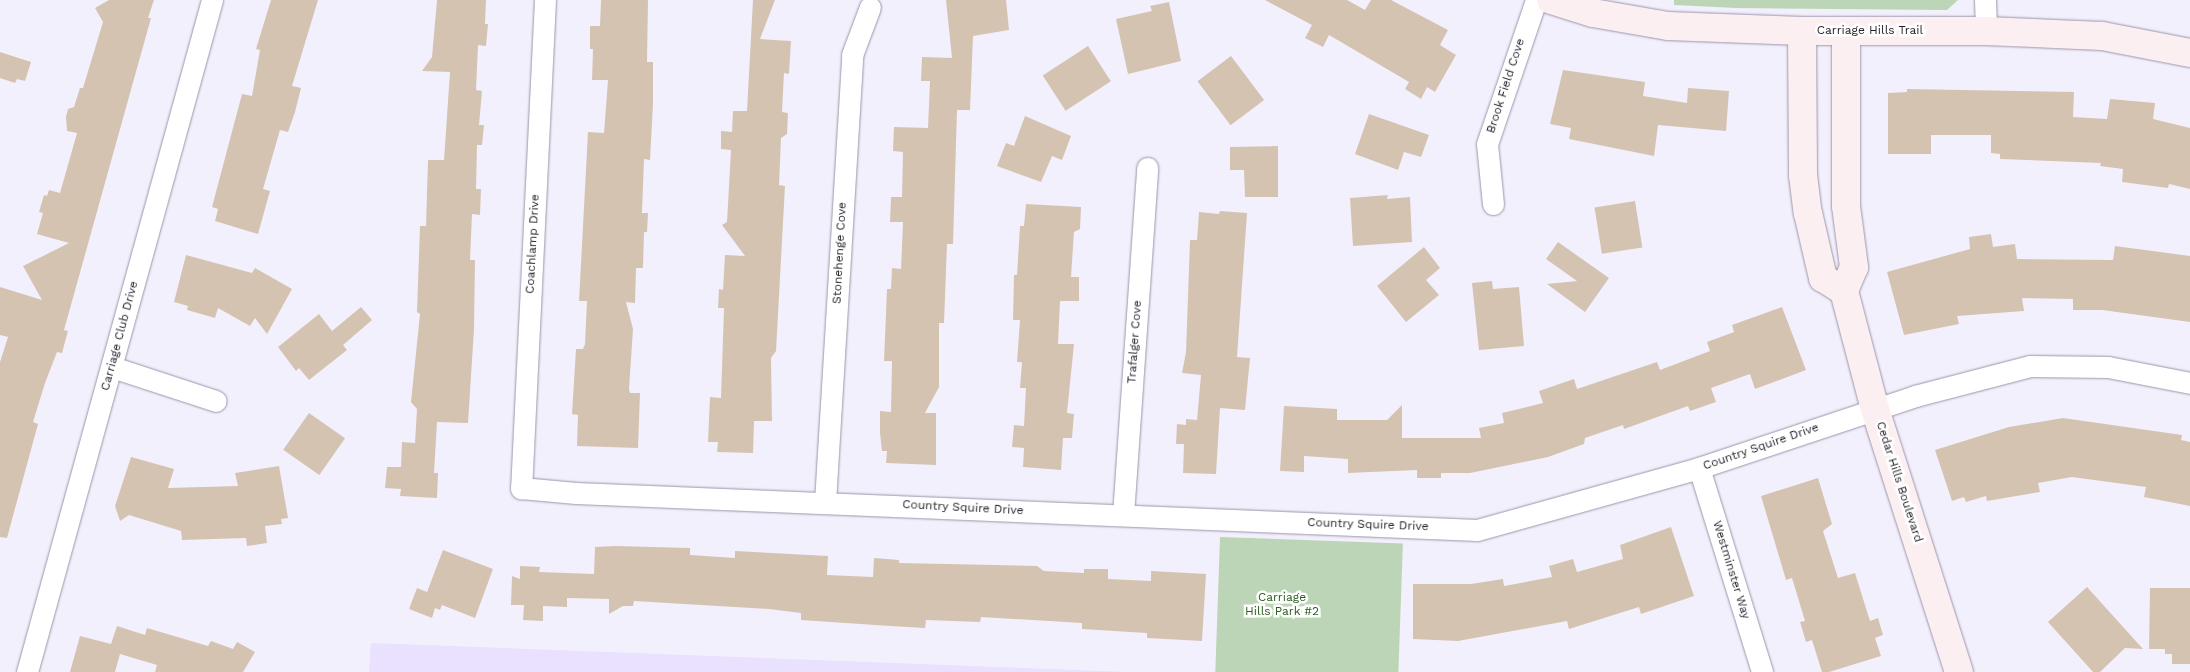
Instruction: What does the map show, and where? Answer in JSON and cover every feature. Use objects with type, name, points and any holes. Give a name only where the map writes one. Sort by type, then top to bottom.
[{"type":"street","name":"Carriage Club Drive","points":[[27,672],[212,0]]},
{"type":"street","name":"Coachlamp Drive","points":[[521,488],[545,0]]},
{"type":"street","name":"Brook Field Cove","points":[[1493,204],[1487,144],[1536,0]]},
{"type":"street","name":"Carriage Hills Trail","points":[[1551,0],[1593,13],[1668,26],[1802,31],[1986,31],[2102,36],[2190,53]]},
{"type":"street","points":[[1985,0],[1986,31]]},
{"type":"street","name":"Stonehenge Cove","points":[[825,502],[852,55],[870,7]]},
{"type":"street","points":[[1802,31],[1804,175],[1808,213],[1823,278],[1844,291],[1854,267],[1846,206],[1846,31]]},
{"type":"street","name":"Trafalger Cove","points":[[1123,515],[1147,168]]},
{"type":"street","name":"Cedar Hills Boulevard","points":[[1844,291],[1875,409],[1959,672]]},
{"type":"street","points":[[112,366],[216,401]]},
{"type":"street","name":"Country Squire Drive","points":[[521,488],[1476,530],[1699,468],[1875,409],[2030,366],[2108,367],[2190,383]]},
{"type":"street","name":"Westminster Way","points":[[1699,468],[1762,672]]},
{"type":"shaded area","points":[[371,643],[1128,672],[369,672]]},
{"type":"green space","points":[[1674,0],[1958,0],[1947,10],[1736,8],[1674,5]]},
{"type":"green space","name":"Carriage Hills Park #2","points":[[1220,537],[1403,543],[1398,672],[1215,672]]},
{"type":"building","points":[[109,0],[154,0],[148,18],[151,18],[64,330],[68,331],[62,353],[57,352],[33,422],[38,424],[7,538],[0,537],[0,362],[8,337],[0,335],[0,287],[42,300],[23,266],[69,243],[37,234],[43,213],[39,212],[44,195],[47,196],[49,190],[60,193],[77,133],[67,131],[66,117],[68,109],[74,107],[80,88],[83,88],[103,22],[95,8]]},
{"type":"building","points":[[271,0],[318,0],[292,86],[301,88],[295,112],[288,132],[280,130],[263,189],[270,191],[258,234],[215,221],[218,209],[212,207],[242,94],[252,96],[260,50],[256,49]]},
{"type":"building","points":[[437,0],[486,0],[485,24],[488,24],[486,46],[478,45],[476,90],[482,91],[479,125],[484,125],[482,145],[477,145],[476,189],[481,189],[480,215],[472,214],[470,260],[475,260],[474,329],[468,423],[437,422],[434,473],[438,473],[437,498],[400,496],[401,489],[385,488],[387,467],[401,467],[402,442],[415,443],[417,409],[411,402],[420,314],[417,312],[420,226],[426,226],[428,160],[444,160],[450,72],[422,71],[432,57]]},
{"type":"building","points":[[601,0],[648,0],[647,62],[653,62],[653,104],[650,160],[644,159],[642,213],[648,213],[647,232],[644,232],[643,268],[636,268],[635,303],[626,302],[633,329],[629,389],[630,393],[640,393],[638,448],[577,446],[578,415],[572,414],[576,349],[583,349],[585,344],[587,301],[579,301],[588,132],[604,133],[608,80],[592,80],[593,49],[590,49],[590,26],[600,26]]},
{"type":"building","points":[[753,0],[775,0],[760,39],[791,41],[789,74],[784,73],[782,112],[788,113],[787,134],[781,138],[779,185],[785,186],[776,351],[771,358],[772,421],[754,421],[753,453],[717,452],[718,442],[708,442],[710,397],[721,398],[724,308],[718,308],[719,289],[723,290],[725,255],[745,256],[722,225],[727,222],[731,150],[721,149],[721,131],[732,132],[733,111],[747,111]]},
{"type":"building","points":[[946,0],[1006,0],[1009,30],[973,36],[970,110],[957,110],[953,244],[947,244],[944,323],[939,323],[939,387],[925,413],[936,413],[936,465],[886,463],[887,451],[882,451],[880,411],[891,412],[892,361],[884,361],[887,289],[891,289],[892,268],[901,269],[903,222],[890,222],[891,197],[902,197],[903,152],[893,151],[894,127],[928,128],[930,81],[921,81],[922,57],[952,58]]},
{"type":"building","points":[[1265,0],[1347,0],[1365,10],[1371,0],[1391,0],[1448,30],[1440,45],[1456,55],[1435,92],[1427,87],[1421,99],[1405,89],[1409,82],[1329,35],[1323,47],[1305,38],[1312,25]]},
{"type":"building","points":[[1169,2],[1181,61],[1128,74],[1116,19],[1152,11],[1150,6]]},
{"type":"building","points":[[1088,46],[1111,81],[1066,111],[1043,75]]},
{"type":"building","points":[[0,52],[31,62],[25,81],[17,79],[15,83],[0,78]]},
{"type":"building","points":[[1231,56],[1264,100],[1231,125],[1197,81]]},
{"type":"building","points":[[1563,70],[1645,82],[1643,96],[1687,103],[1688,88],[1729,91],[1726,131],[1658,125],[1654,156],[1569,139],[1571,128],[1550,124]]},
{"type":"building","points":[[1907,89],[2074,92],[2073,117],[2107,119],[2110,99],[2155,103],[2153,119],[2190,128],[2190,189],[2169,184],[2168,188],[2122,182],[2123,169],[2100,166],[2101,163],[2000,159],[2000,154],[1991,153],[1991,135],[1931,135],[1931,154],[1888,154],[1888,93],[1907,92]]},
{"type":"building","points":[[1369,114],[1429,135],[1421,157],[1404,152],[1398,170],[1355,154]]},
{"type":"building","points":[[1025,116],[1071,136],[1062,160],[1052,156],[1041,182],[997,166],[1006,143],[1014,146]]},
{"type":"building","points":[[1278,146],[1278,197],[1245,197],[1244,170],[1230,170],[1230,147]]},
{"type":"building","points":[[1388,195],[1387,199],[1410,197],[1412,242],[1353,246],[1350,198]]},
{"type":"building","points":[[1635,201],[1642,247],[1602,254],[1595,207]]},
{"type":"building","points":[[1026,204],[1081,207],[1080,229],[1074,232],[1071,277],[1079,277],[1079,301],[1060,301],[1058,344],[1074,344],[1067,413],[1074,414],[1072,438],[1063,438],[1061,470],[1023,467],[1024,448],[1012,447],[1014,425],[1024,426],[1026,388],[1020,388],[1022,362],[1017,362],[1020,320],[1013,320],[1014,275],[1017,275],[1020,226],[1024,226]]},
{"type":"building","points":[[1220,211],[1247,213],[1237,357],[1250,358],[1245,410],[1220,408],[1216,474],[1183,473],[1184,444],[1176,444],[1177,424],[1186,425],[1186,419],[1197,420],[1201,375],[1182,373],[1186,352],[1190,240],[1197,240],[1199,212],[1219,214]]},
{"type":"building","points":[[1991,234],[1993,247],[2015,244],[2017,259],[2113,260],[2115,246],[2190,256],[2190,322],[2102,310],[2073,310],[2073,299],[2022,298],[2024,311],[1957,316],[1959,324],[1904,335],[1887,272],[1970,249],[1969,237]]},
{"type":"building","points":[[1558,242],[1609,278],[1585,312],[1547,284],[1577,281],[1546,259]]},
{"type":"building","points":[[1424,247],[1440,268],[1426,280],[1439,295],[1406,322],[1377,286]]},
{"type":"building","points":[[186,255],[252,273],[255,268],[292,289],[267,334],[255,318],[250,326],[218,308],[215,318],[187,310],[188,306],[174,302]]},
{"type":"building","points":[[1492,281],[1493,289],[1519,287],[1524,346],[1479,350],[1472,283]]},
{"type":"building","points":[[361,307],[372,320],[343,345],[347,350],[309,380],[299,368],[296,371],[278,347],[319,314],[332,331]]},
{"type":"building","points":[[1782,307],[1806,370],[1755,389],[1750,374],[1711,388],[1716,402],[1690,411],[1688,406],[1624,429],[1623,425],[1585,438],[1584,444],[1548,457],[1470,473],[1441,473],[1441,478],[1417,478],[1417,470],[1348,473],[1348,459],[1304,456],[1304,472],[1280,471],[1284,406],[1337,409],[1337,420],[1387,420],[1402,405],[1402,438],[1481,438],[1479,428],[1504,423],[1502,413],[1543,403],[1539,391],[1574,379],[1577,389],[1657,362],[1660,370],[1710,351],[1707,342],[1734,332],[1732,325]]},
{"type":"building","points":[[309,413],[345,438],[319,475],[283,450]]},
{"type":"building","points":[[2063,418],[2182,435],[2181,440],[2190,442],[2190,506],[2144,497],[2146,487],[2072,477],[2038,483],[2040,492],[1987,501],[1986,496],[1966,502],[1964,497],[1952,501],[1935,450],[2009,427]]},
{"type":"building","points":[[131,457],[174,469],[168,488],[238,486],[235,473],[279,466],[288,518],[281,519],[282,524],[265,526],[267,543],[247,546],[246,538],[182,540],[181,531],[129,515],[120,521],[115,506]]},
{"type":"building","points":[[1818,478],[1832,524],[1823,531],[1838,578],[1855,573],[1870,621],[1878,618],[1883,635],[1875,638],[1881,656],[1829,672],[1822,672],[1812,640],[1806,642],[1800,622],[1805,621],[1792,578],[1786,580],[1761,496]]},
{"type":"building","points":[[1671,527],[1694,596],[1641,614],[1639,607],[1569,629],[1567,621],[1458,641],[1413,639],[1413,584],[1471,584],[1503,579],[1504,586],[1552,577],[1549,566],[1573,559],[1577,572],[1623,559],[1620,545]]},
{"type":"building","points":[[595,547],[690,548],[690,555],[735,558],[735,551],[828,556],[827,575],[873,577],[874,558],[899,560],[899,563],[1037,566],[1044,571],[1084,573],[1084,569],[1108,569],[1108,579],[1151,581],[1151,571],[1206,574],[1202,641],[1147,638],[1147,633],[1082,629],[1082,623],[981,617],[980,622],[926,620],[925,628],[801,620],[801,613],[769,609],[634,601],[633,606],[623,606],[609,614],[609,599],[567,598],[567,607],[543,606],[543,621],[523,620],[524,605],[511,605],[512,576],[520,579],[520,566],[540,567],[539,572],[594,574]]},
{"type":"building","points":[[443,550],[493,569],[475,618],[442,605],[440,610],[435,608],[432,618],[409,609],[417,588],[427,592]]},
{"type":"building","points":[[2087,587],[2143,649],[2125,648],[2100,672],[2093,672],[2048,622]]},
{"type":"building","points":[[2150,588],[2190,588],[2190,664],[2172,664],[2172,654],[2165,654],[2165,649],[2149,649]]},
{"type":"building","points":[[117,626],[145,635],[147,628],[208,646],[211,641],[233,649],[237,642],[255,652],[243,672],[155,672],[157,665],[120,654],[115,672],[70,672],[80,636],[111,644]]}]
